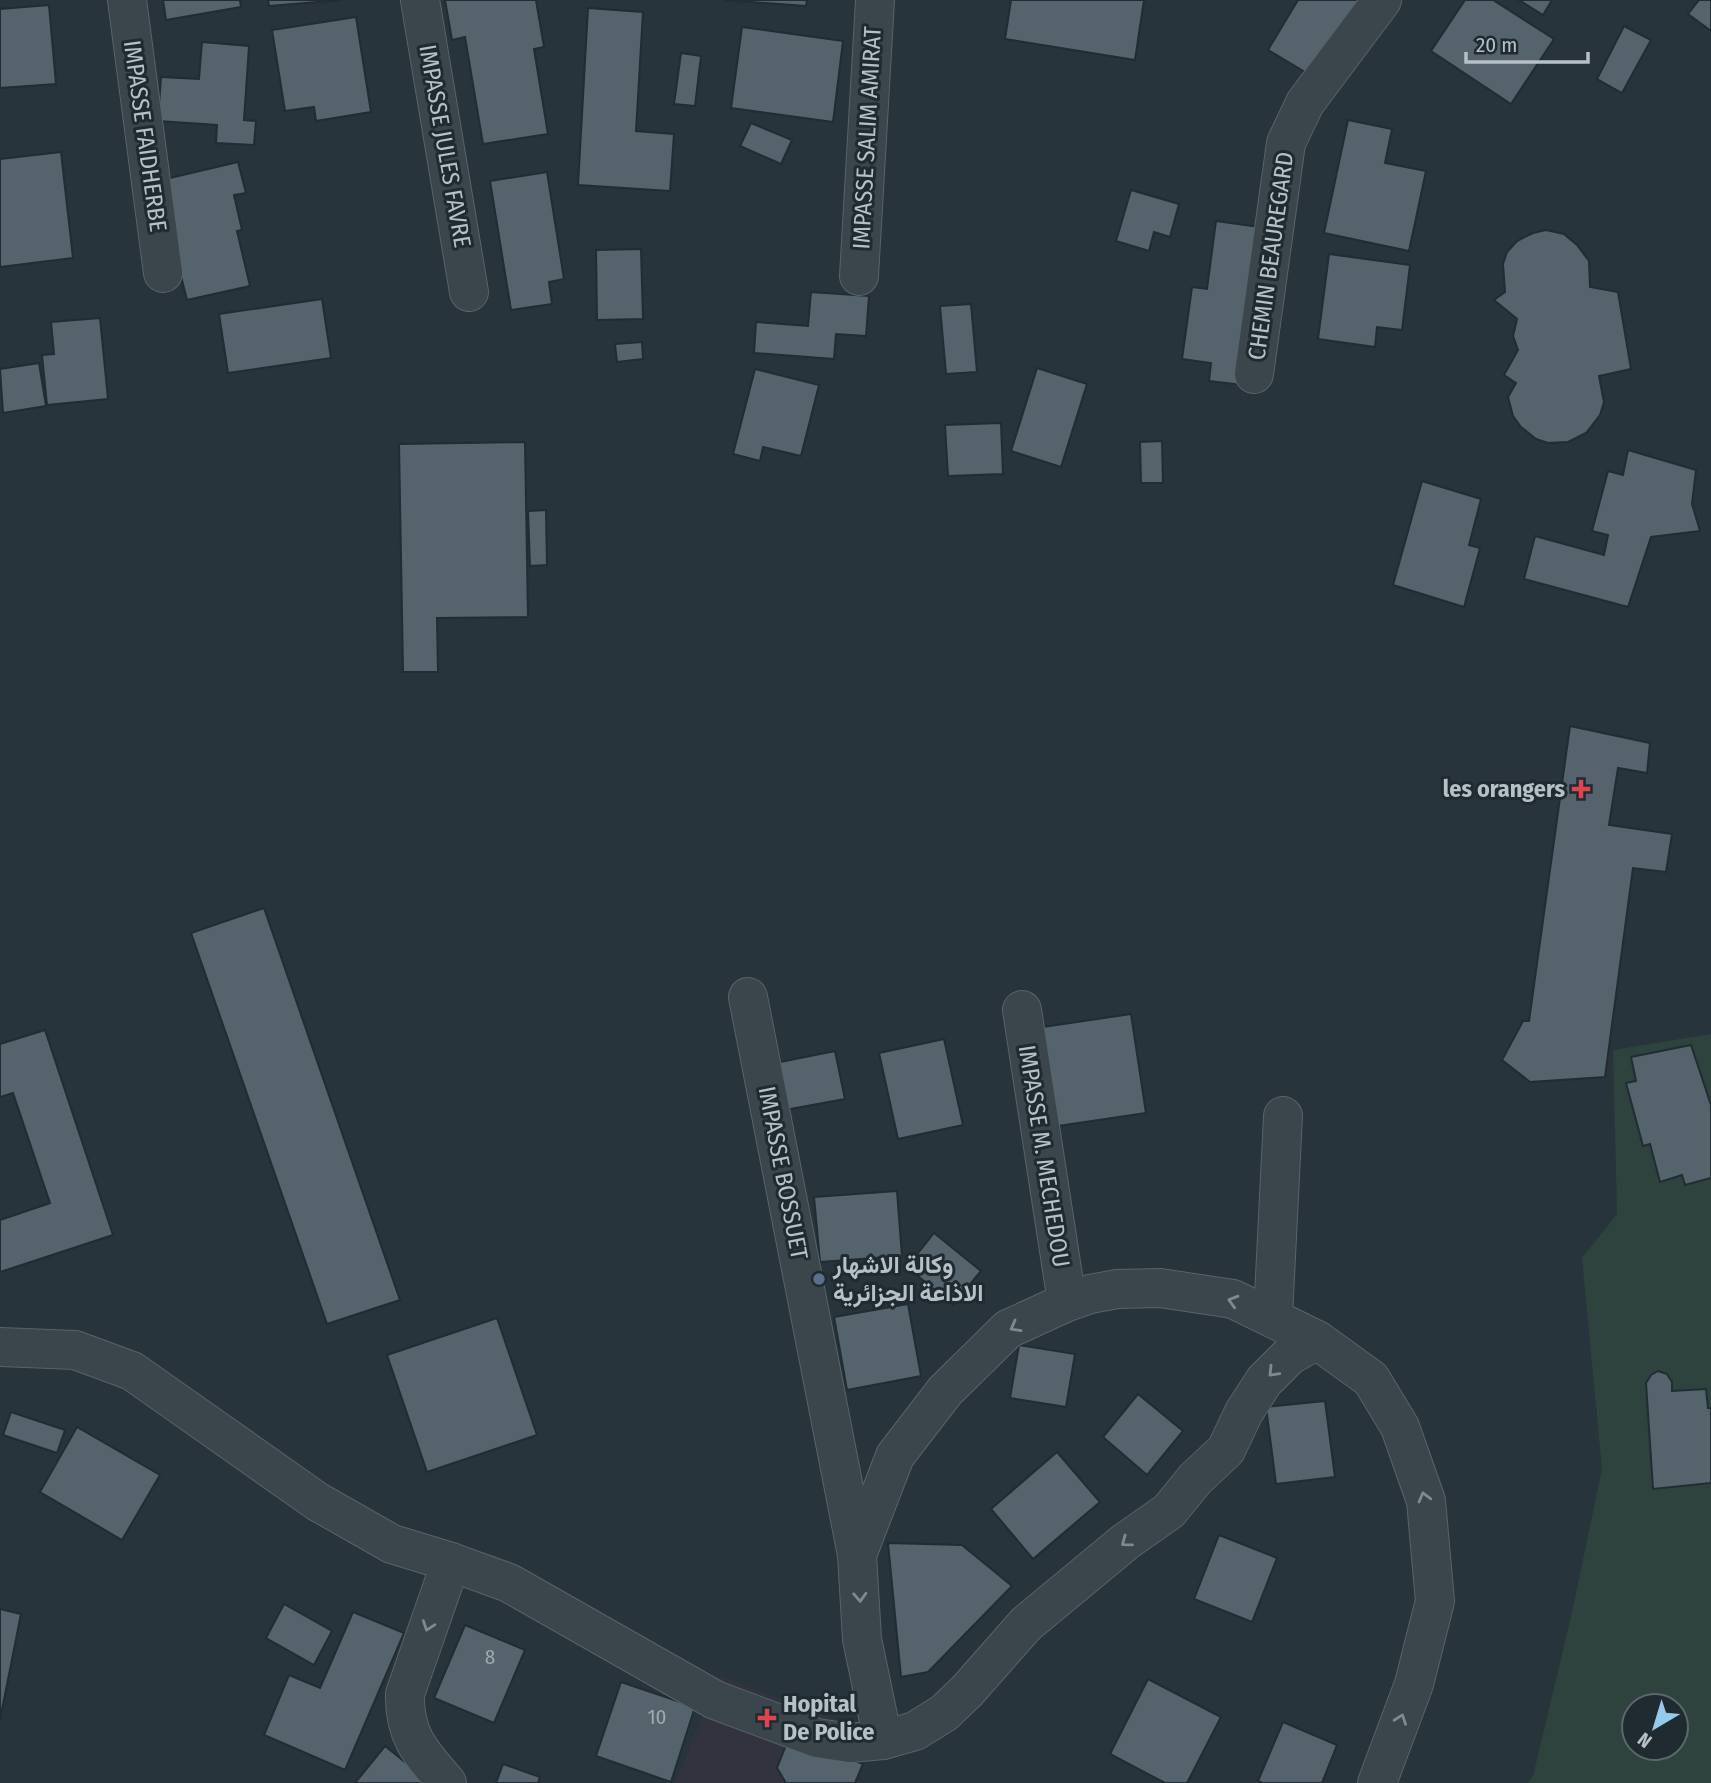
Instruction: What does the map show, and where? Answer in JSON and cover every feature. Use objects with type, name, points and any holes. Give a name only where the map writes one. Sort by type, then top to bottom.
[{"type":"street","name":"IMPASSE FAIDHERBE","points":[[127,0],[163,273]]},
{"type":"street","name":"IMPASSE JULES FAVRE","points":[[420,0],[469,292]]},
{"type":"street","name":"IMPASSE SALIM AMIRAT","points":[[859,276],[875,0]]},
{"type":"street","name":"CHEMIN BEAUREGARD","points":[[1254,374],[1286,143],[1305,103],[1382,0]]},
{"type":"street","name":"IMPASSE BOSSUET","points":[[748,998],[858,1555]]},
{"type":"street","name":"IMPASSE M. MECHEDOU","points":[[1021,1010],[1067,1302]]},
{"type":"street","points":[[1273,1317],[1283,1116]]},
{"type":"street","points":[[883,1740],[862,1639],[858,1555],[895,1456],[945,1391],[1008,1329],[1090,1294],[1117,1289],[1160,1288],[1233,1299],[1317,1340],[1371,1379],[1400,1427],[1426,1501],[1435,1601],[1414,1684],[1377,1783]]},
{"type":"street","points":[[0,1347],[75,1350],[132,1371],[318,1502],[392,1544],[509,1583],[715,1700],[817,1738],[850,1743],[883,1740],[915,1731],[944,1713],[968,1691],[1026,1624],[1125,1542],[1169,1511],[1195,1479],[1226,1450],[1244,1412],[1264,1381],[1289,1356],[1317,1340]]},
{"type":"street","points":[[447,1783],[416,1745],[404,1712],[405,1693],[451,1562]]},
{"type":"shaded area","name":"Hopital De Police","points":[[720,1676],[872,1733],[853,1783],[675,1783]]},
{"type":"green space","points":[[1711,1034],[1711,1783],[1528,1783],[1533,1776],[1571,1617],[1602,1469],[1582,1258],[1617,1214],[1613,1050]]},
{"type":"building","points":[[163,0],[240,0],[241,7],[166,20]]},
{"type":"building","points":[[268,0],[342,0],[269,6]]},
{"type":"building","points":[[445,0],[536,0],[544,47],[534,49],[548,134],[483,144],[465,37],[452,40]]},
{"type":"building","points":[[725,0],[807,0],[806,6]]},
{"type":"building","points":[[1011,0],[1144,0],[1135,60],[1005,39]]},
{"type":"building","points":[[1298,0],[1375,0],[1325,84],[1268,50]]},
{"type":"building","points":[[1465,0],[1493,0],[1554,39],[1511,104],[1431,51]]},
{"type":"building","points":[[1519,0],[1552,0],[1543,15]]},
{"type":"building","points":[[1699,0],[1711,0],[1711,31],[1688,14]]},
{"type":"building","points":[[49,5],[56,84],[0,88],[0,9]]},
{"type":"building","points":[[588,8],[643,12],[636,131],[674,134],[670,191],[578,185]]},
{"type":"building","points":[[356,17],[371,112],[316,121],[314,107],[285,111],[272,30]]},
{"type":"building","points":[[1624,26],[1651,40],[1622,93],[1597,79]]},
{"type":"building","points":[[742,27],[843,41],[833,122],[731,108]]},
{"type":"building","points":[[202,42],[249,46],[244,120],[256,121],[254,145],[216,143],[217,125],[158,121],[161,77],[199,79]]},
{"type":"building","points":[[681,53],[701,56],[695,106],[674,104]]},
{"type":"building","points":[[1348,120],[1392,129],[1385,163],[1426,171],[1409,251],[1324,233]]},
{"type":"building","points":[[751,123],[792,140],[781,164],[740,146]]},
{"type":"building","points":[[61,152],[73,258],[0,267],[0,159]]},
{"type":"building","points":[[238,162],[246,193],[234,195],[242,230],[237,231],[250,286],[187,300],[157,181]]},
{"type":"building","points":[[547,172],[564,279],[549,282],[552,304],[511,310],[490,181]]},
{"type":"building","points":[[1131,190],[1179,204],[1170,237],[1154,232],[1149,251],[1116,241]]},
{"type":"building","points":[[1216,221],[1273,229],[1251,386],[1209,381],[1211,363],[1182,359],[1192,287],[1207,289]]},
{"type":"building","points":[[1546,230],[1564,234],[1577,245],[1589,261],[1590,287],[1618,292],[1631,369],[1599,376],[1604,402],[1600,415],[1586,433],[1568,442],[1548,443],[1536,439],[1521,427],[1513,416],[1508,397],[1516,383],[1504,375],[1518,350],[1513,336],[1517,319],[1494,300],[1505,292],[1503,264],[1507,252],[1517,241]]},
{"type":"building","points":[[641,249],[643,319],[597,320],[596,250]]},
{"type":"building","points":[[1329,254],[1410,265],[1402,330],[1377,327],[1375,347],[1318,339]]},
{"type":"building","points":[[811,292],[869,296],[866,336],[836,334],[834,359],[754,353],[756,322],[808,326]]},
{"type":"building","points":[[322,299],[331,358],[228,373],[219,314]]},
{"type":"building","points":[[971,304],[977,372],[946,374],[940,306]]},
{"type":"building","points":[[100,318],[108,399],[47,405],[42,355],[54,354],[51,322]]},
{"type":"building","points":[[642,342],[643,359],[617,362],[615,344]]},
{"type":"building","points":[[39,363],[46,406],[3,413],[0,369]]},
{"type":"building","points":[[1037,368],[1087,384],[1061,467],[1011,451]]},
{"type":"building","points":[[755,369],[819,385],[801,456],[763,447],[760,461],[733,454]]},
{"type":"building","points":[[1001,423],[1003,474],[948,476],[945,425]]},
{"type":"building","points":[[1162,441],[1163,483],[1141,483],[1140,442]]},
{"type":"building","points":[[525,442],[528,617],[437,618],[438,672],[403,672],[399,444]]},
{"type":"building","points":[[1628,450],[1696,470],[1692,504],[1700,531],[1651,537],[1628,607],[1524,579],[1535,536],[1604,555],[1608,535],[1592,531],[1608,471],[1623,475]]},
{"type":"building","points":[[1422,481],[1481,499],[1469,545],[1480,548],[1464,607],[1393,585]]},
{"type":"building","points":[[546,510],[547,565],[530,566],[528,511]]},
{"type":"building","points":[[1570,726],[1650,743],[1647,773],[1618,768],[1609,825],[1672,834],[1666,872],[1633,868],[1605,1077],[1530,1082],[1502,1060],[1523,1021],[1529,1021]]},
{"type":"building","points":[[264,908],[400,1300],[327,1324],[191,933]]},
{"type":"building","points":[[1131,1014],[1146,1113],[1058,1126],[1043,1027]]},
{"type":"building","points":[[45,1030],[113,1235],[0,1272],[0,1220],[50,1203],[13,1093],[0,1097],[0,1044]]},
{"type":"building","points":[[944,1039],[963,1125],[898,1139],[879,1053]]},
{"type":"building","points":[[1691,1045],[1711,1105],[1711,1178],[1685,1185],[1682,1175],[1660,1182],[1650,1144],[1643,1146],[1626,1083],[1636,1081],[1631,1057]]},
{"type":"building","points":[[835,1051],[845,1099],[774,1112],[765,1065]]},
{"type":"building","points":[[897,1191],[902,1256],[820,1262],[814,1197]]},
{"type":"building","points":[[934,1233],[981,1271],[953,1305],[907,1267]]},
{"type":"building","points":[[908,1304],[921,1376],[847,1390],[834,1317]]},
{"type":"building","points":[[497,1318],[537,1435],[427,1472],[387,1355]]},
{"type":"building","points":[[1019,1345],[1075,1354],[1066,1407],[1010,1398]]},
{"type":"building","points":[[1658,1371],[1667,1374],[1672,1382],[1672,1391],[1706,1389],[1708,1408],[1711,1408],[1711,1483],[1653,1489],[1646,1383],[1651,1375]]},
{"type":"building","points":[[1138,1394],[1183,1431],[1147,1475],[1103,1437]]},
{"type":"building","points":[[1325,1401],[1335,1477],[1276,1484],[1266,1407]]},
{"type":"building","points":[[11,1412],[65,1430],[57,1453],[3,1435]]},
{"type":"building","points":[[77,1427],[160,1475],[122,1540],[40,1492]]},
{"type":"building","points":[[1057,1452],[1100,1502],[1033,1559],[991,1509]]},
{"type":"building","points":[[1219,1535],[1277,1558],[1252,1622],[1194,1599]]},
{"type":"building","points":[[888,1543],[962,1545],[1012,1586],[928,1672],[901,1677]]},
{"type":"building","points":[[284,1604],[332,1631],[314,1665],[266,1638]]},
{"type":"building","points":[[0,1609],[21,1614],[0,1720]]},
{"type":"building","points":[[353,1612],[404,1633],[345,1770],[264,1735],[289,1675],[320,1688]]},
{"type":"building","points":[[465,1625],[525,1650],[494,1723],[434,1698]]},
{"type":"building","points":[[1148,1679],[1221,1717],[1187,1783],[1165,1783],[1110,1754]]},
{"type":"building","points":[[621,1682],[695,1707],[671,1782],[596,1756]]},
{"type":"building","points":[[1283,1722],[1337,1745],[1322,1783],[1258,1781]]},
{"type":"building","points":[[790,1735],[863,1764],[855,1783],[786,1783],[777,1768]]},
{"type":"building","points":[[385,1746],[431,1783],[355,1783]]},
{"type":"building","points":[[503,1764],[540,1777],[538,1783],[496,1783]]},
{"type":"place","name":"les orangers","points":[[1581,789]]},
{"type":"place","name":"وكالة الاشهار الاذاعة الجزائرية","points":[[819,1279]]},
{"type":"place","name":"Hopital De Police","points":[[767,1718]]}]
